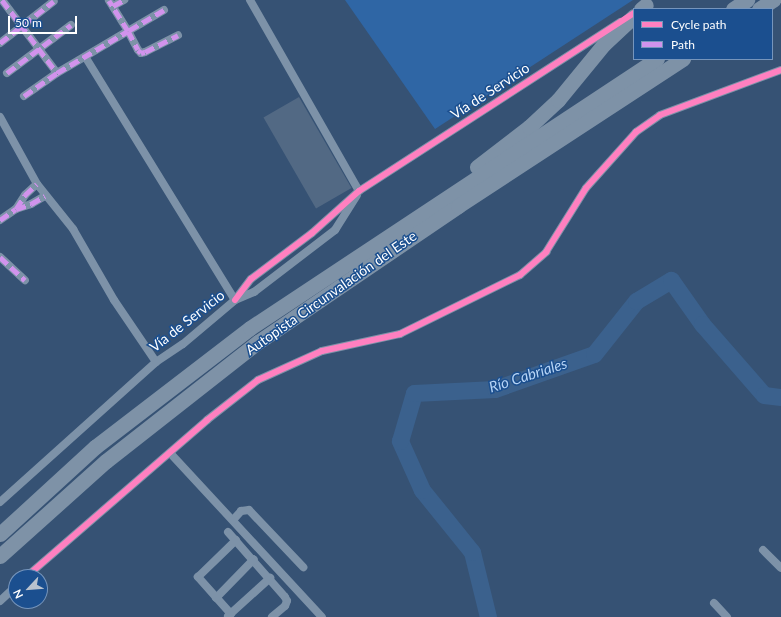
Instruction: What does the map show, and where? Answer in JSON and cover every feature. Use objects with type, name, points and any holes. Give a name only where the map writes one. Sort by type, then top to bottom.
[{"type":"highway","points":[[735,8],[747,0]]},
{"type":"highway","points":[[761,8],[773,0]]},
{"type":"highway","points":[[444,198],[498,149],[530,127],[558,100],[604,44],[633,17]]},
{"type":"highway","name":"Autopista Circunvalación del Este","points":[[0,534],[95,447],[250,328],[444,198],[655,60]]},
{"type":"highway","name":"Autopista Circunvalación del Este","points":[[0,556],[106,461],[258,342],[458,206],[681,60]]},
{"type":"street","points":[[124,0],[111,3],[141,53],[178,34]]},
{"type":"street","points":[[86,58],[235,300],[251,279],[312,233],[360,190],[250,0]]},
{"type":"street","points":[[0,43],[54,1]]},
{"type":"street","points":[[4,3],[57,73]]},
{"type":"street","points":[[24,96],[57,73],[86,58],[164,10]]},
{"type":"street","name":"Vía de Servicio","points":[[0,502],[156,362],[183,344],[235,300],[254,292],[335,230],[350,210],[360,190],[633,13]]},
{"type":"street","points":[[7,73],[71,25]]},
{"type":"street","points":[[35,569],[171,454],[207,420],[258,380],[322,351],[400,334],[520,275],[546,252],[586,188],[636,132],[660,115],[781,70]]},
{"type":"street","points":[[0,117],[37,184],[45,196],[73,228],[114,300],[156,362]]},
{"type":"street","points":[[16,209],[25,195],[37,184]]},
{"type":"street","points":[[0,220],[16,209],[31,204],[45,196]]},
{"type":"street","points":[[312,233],[316,246]]},
{"type":"street","points":[[0,257],[25,280]]},
{"type":"street","points":[[171,454],[322,617]]},
{"type":"street","points":[[233,520],[241,511],[250,510],[303,567]]},
{"type":"street","points":[[228,532],[254,559],[287,601],[272,617]]},
{"type":"street","points":[[236,540],[198,577],[229,616],[270,578]]},
{"type":"street","points":[[763,550],[781,568]]},
{"type":"street","points":[[216,598],[254,559]]},
{"type":"street","points":[[0,601],[8,594]]},
{"type":"street","points":[[714,603],[726,617]]},
{"type":"shaded area","points":[[345,0],[633,0],[435,129]]},
{"type":"building","points":[[299,97],[352,188],[316,208],[263,118]]},
{"type":"waterway","name":"Río Cabriales","points":[[488,617],[472,552],[422,490],[400,441],[414,393],[495,389],[594,354],[636,301],[671,280],[702,324],[764,395],[781,397]]},
{"type":"marked path","points":[[2,0],[57,73],[128,31],[109,0]]},
{"type":"marked path","points":[[113,6],[124,0]]},
{"type":"marked path","points":[[0,43],[54,1]]},
{"type":"marked path","points":[[164,10],[128,31],[138,50],[141,53],[145,52],[178,35]]},
{"type":"marked path","points":[[7,73],[71,25]]},
{"type":"marked path","points":[[24,96],[57,73]]},
{"type":"marked path","points":[[16,209],[25,195],[37,184]]},
{"type":"marked path","points":[[0,220],[16,209],[31,204],[45,196]]},
{"type":"marked path","points":[[0,257],[25,280]]},
{"type":"cycle path","points":[[235,300],[251,279],[312,233],[359,191],[633,14]]},
{"type":"cycle path","points":[[35,569],[207,420],[258,380],[322,351],[400,334],[520,275],[546,252],[586,188],[636,132],[660,115],[781,70]]}]
